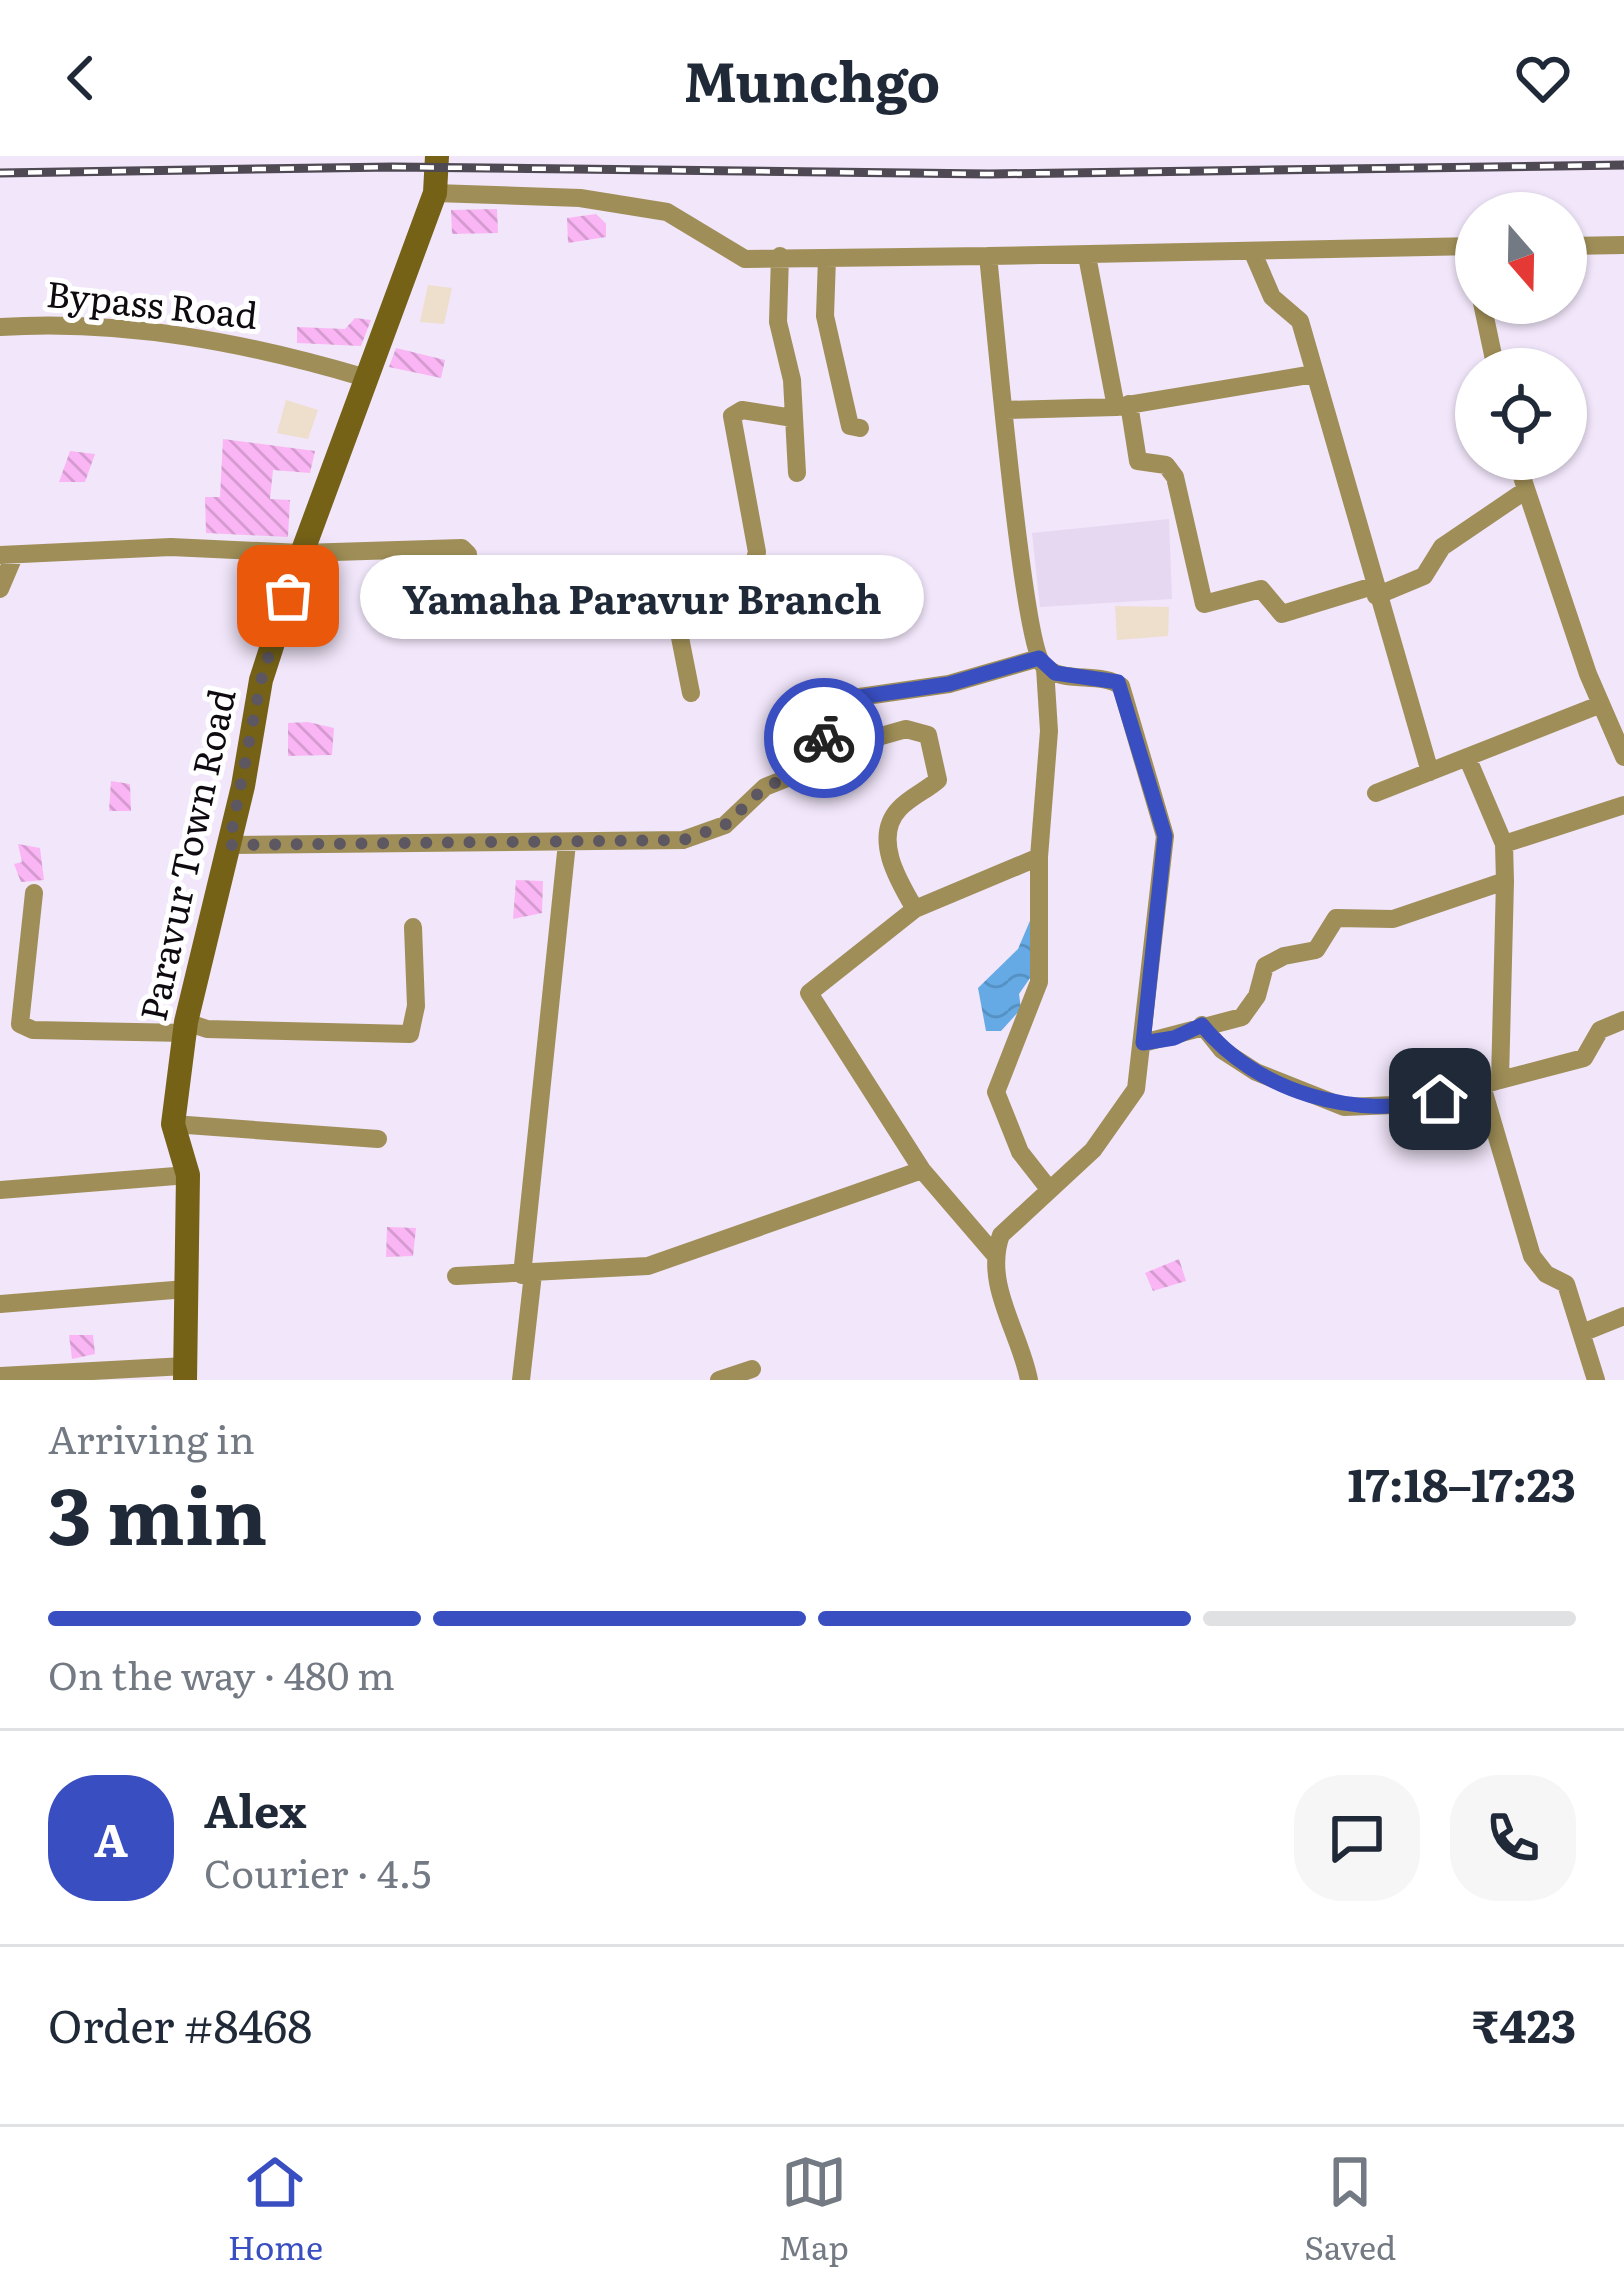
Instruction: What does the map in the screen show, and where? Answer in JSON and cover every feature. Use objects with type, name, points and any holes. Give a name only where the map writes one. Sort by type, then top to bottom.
[{"type":"main road","name":"Paravur Town Road","points":[[185,1373],[188,1175],[173,1124],[186,1028],[261,680],[302,553],[435,193],[436,156]]},
{"type":"street","points":[[435,193],[580,199],[668,212],[745,259],[1455,247]]},
{"type":"street","points":[[1587,245],[1624,245]]},
{"type":"street","points":[[1253,253],[1272,297],[1300,322],[1430,772]]},
{"type":"street","points":[[780,256],[778,322],[793,380],[797,472]]},
{"type":"street","points":[[988,256],[1004,410],[1049,731],[1039,857],[1039,982],[996,1092],[1020,1152],[1049,1189]]},
{"type":"street","points":[[1087,256],[1138,461],[1166,466],[1175,477],[1204,604],[1261,589],[1282,614],[1424,576],[1442,547],[1526,490]]},
{"type":"street","points":[[827,258],[825,316],[850,426],[860,428]]},
{"type":"street","name":"Bypass Road","points":[[0,327],[87,325],[251,344],[366,378]]},
{"type":"street","points":[[1004,410],[1122,406],[1314,374]]},
{"type":"street","points":[[0,589],[7,555],[188,546],[302,553],[462,548],[468,554],[467,598],[478,605],[742,574],[753,566],[757,552],[732,416],[742,410],[794,418]]},
{"type":"street","points":[[1523,480],[1599,705],[1624,757]]},
{"type":"street","points":[[669,582],[691,693]]},
{"type":"street","points":[[229,845],[665,842],[698,836],[735,818],[765,787],[828,762],[818,703],[949,684],[1042,663],[1121,686],[1165,836],[1143,1043],[1136,1089],[1124,1112],[1093,1150],[1001,1235],[996,1276],[1029,1380]]},
{"type":"street","points":[[1376,793],[1599,705]]},
{"type":"street","points":[[828,752],[906,729],[928,735],[938,780],[899,809],[890,829],[890,861],[915,909]]},
{"type":"street","points":[[1467,757],[1504,844],[1491,1083],[1532,1256],[1546,1274],[1566,1284],[1596,1380]]},
{"type":"street","points":[[1504,844],[1624,805]]},
{"type":"street","points":[[521,1380],[567,843]]},
{"type":"street","points":[[995,1256],[922,1170],[809,993],[915,909],[1039,857]]},
{"type":"street","points":[[1143,1043],[1242,1017],[1257,996],[1265,967],[1284,956],[1316,950],[1336,918],[1393,919],[1505,881]]},
{"type":"street","points":[[34,893],[20,1024],[33,1030],[186,1028],[410,1034],[416,1006],[413,927]]},
{"type":"street","points":[[1202,1025],[1222,1050],[1256,1072],[1344,1107],[1398,1108],[1584,1058],[1600,1030],[1624,1020]]},
{"type":"street","points":[[173,1124],[378,1139]]},
{"type":"street","points":[[456,1276],[648,1266],[922,1170]]},
{"type":"street","points":[[0,1190],[188,1175]]},
{"type":"street","points":[[0,1304],[186,1288]]},
{"type":"street","points":[[1582,1333],[1624,1316]]},
{"type":"street","points":[[719,1380],[752,1369]]},
{"type":"street","points":[[0,1376],[185,1373]]},
{"type":"shaded area","points":[[428,285],[452,288],[444,324],[420,322]]},
{"type":"shaded area","points":[[286,400],[318,410],[308,439],[277,433]]},
{"type":"shaded area","points":[[1169,519],[1172,599],[1040,607],[1032,533]]},
{"type":"shaded area","points":[[1115,606],[1169,607],[1168,636],[1117,640]]},
{"type":"water","points":[[1032,916],[1030,978],[1019,994],[1021,1009],[1001,1031],[986,1031],[978,988],[1018,949]]},
{"type":"building","points":[[497,209],[498,233],[452,234],[451,210]]},
{"type":"building","points":[[596,214],[606,224],[606,237],[568,243],[567,218]]},
{"type":"building","points":[[355,318],[371,320],[361,346],[297,343],[297,327],[345,329]]},
{"type":"building","points":[[396,348],[445,360],[441,378],[389,367]]},
{"type":"building","points":[[223,439],[315,451],[310,473],[273,470],[270,499],[290,500],[288,537],[206,533],[205,497],[220,497]]},
{"type":"building","points":[[70,451],[95,454],[85,482],[59,482]]},
{"type":"building","points":[[288,723],[334,728],[332,755],[288,756]]},
{"type":"building","points":[[111,781],[130,784],[131,811],[109,811]]},
{"type":"building","points":[[18,844],[40,848],[44,880],[21,882],[14,864],[22,862]]},
{"type":"building","points":[[516,880],[543,881],[542,913],[513,919]]},
{"type":"building","points":[[387,1227],[416,1228],[413,1256],[386,1257]]},
{"type":"building","points":[[1179,1259],[1186,1281],[1153,1291],[1145,1273]]},
{"type":"building","points":[[69,1335],[93,1335],[95,1354],[72,1359]]},
{"type":"railway","points":[[0,173],[393,167],[990,174],[1624,165]]},
{"type":"way so far","points":[[288,596],[261,680],[229,845],[683,840],[725,825],[765,787],[828,762],[824,738]]},
{"type":"place","name":"Yamaha Paravur Branch","points":[[288,596]]},
{"type":"route","points":[[824,738],[815,705],[826,700],[949,684],[1039,658],[1055,673],[1118,682],[1166,849],[1143,1043],[1174,1038],[1202,1025],[1222,1050],[1256,1072],[1344,1107],[1398,1108],[1440,1099]]}]
